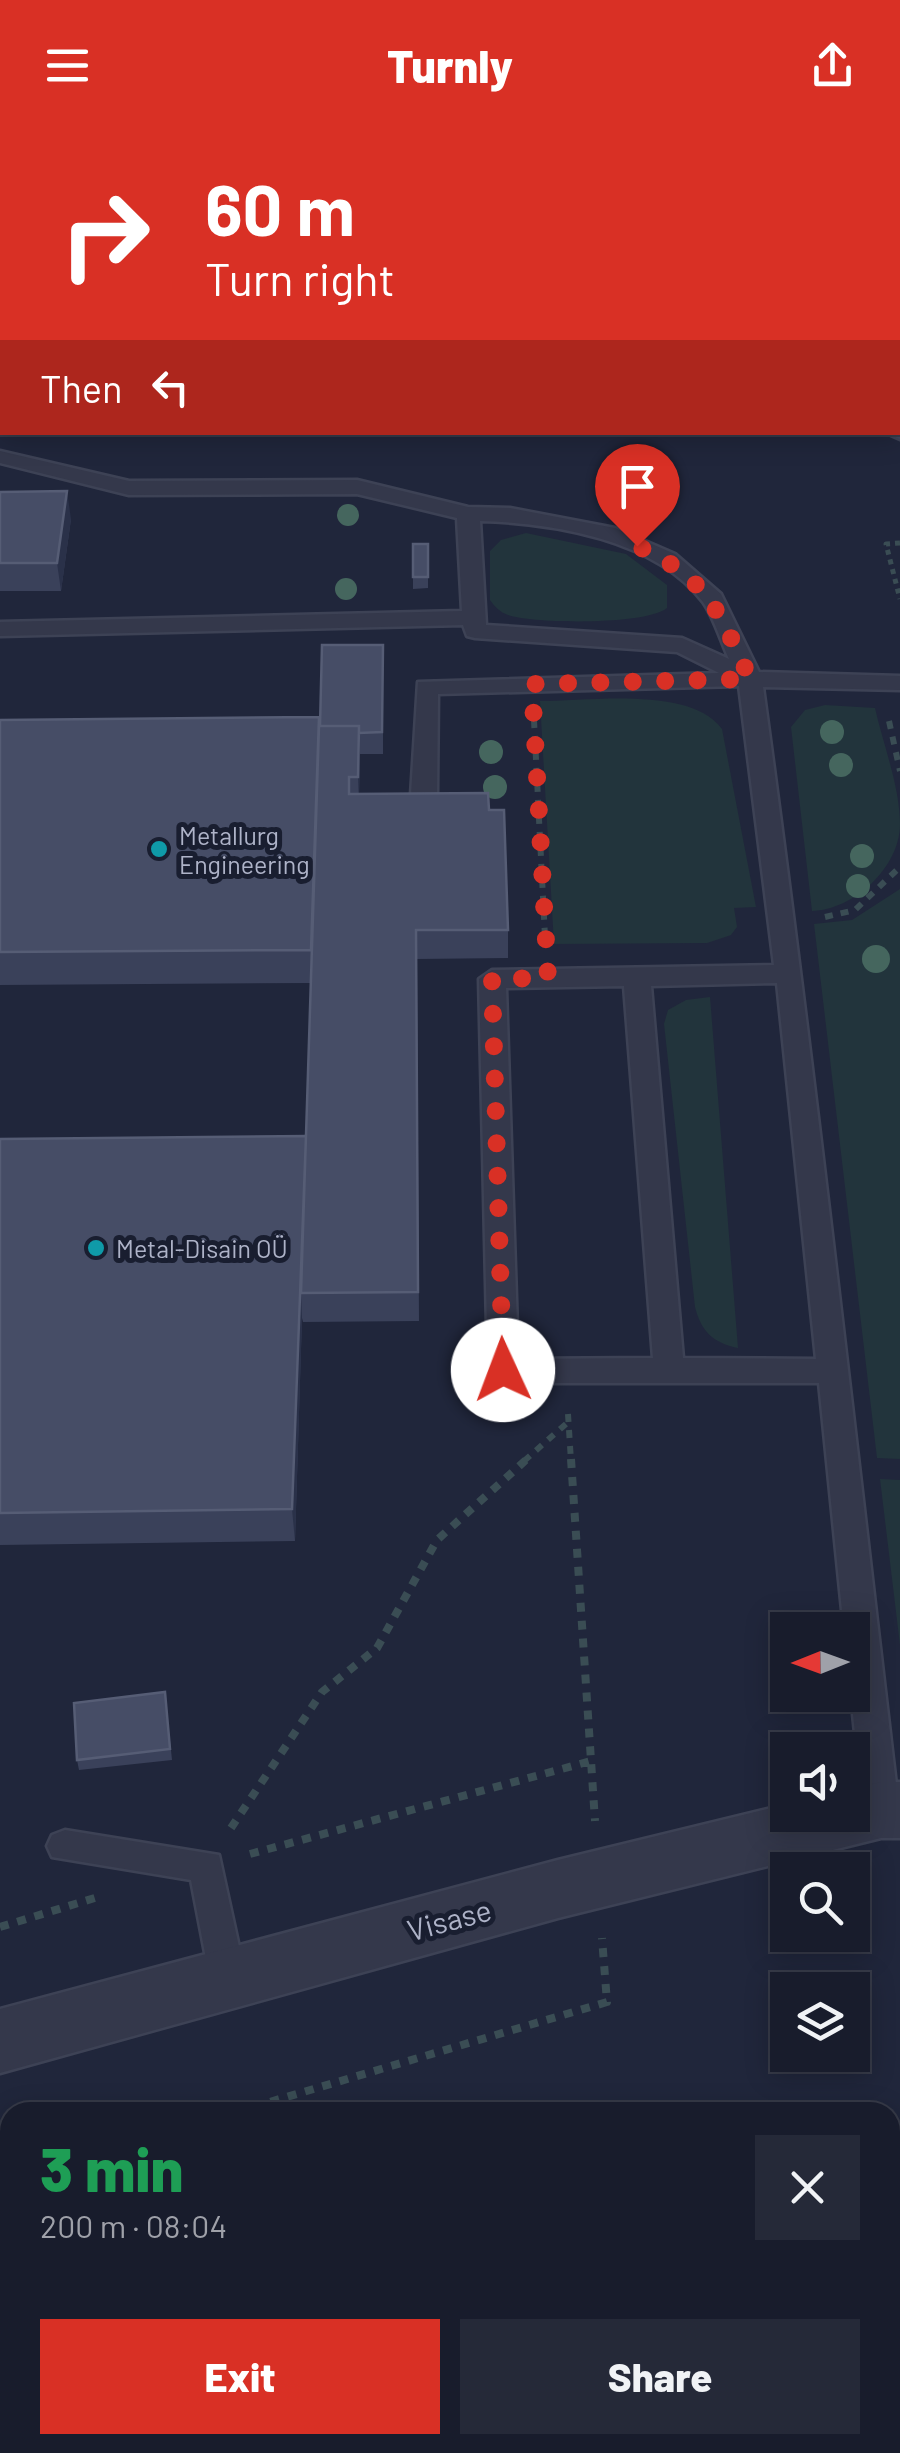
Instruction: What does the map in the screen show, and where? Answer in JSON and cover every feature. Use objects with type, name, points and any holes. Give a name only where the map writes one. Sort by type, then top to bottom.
[{"type":"street","name":"Visase","points":[[0,2041],[558,1889],[891,1810]]},
{"type":"lane","points":[[0,457],[130,488],[356,487],[468,514],[510,515],[607,533],[667,560],[713,599],[750,679],[782,917],[833,1371],[891,1810]]},
{"type":"lane","points":[[468,514],[475,630],[682,646],[750,679]]},
{"type":"lane","points":[[0,629],[474,618]]},
{"type":"lane","points":[[424,794],[426,687],[750,679],[900,683]]},
{"type":"lane","points":[[788,974],[492,979],[503,1370],[833,1371]]},
{"type":"lane","points":[[637,977],[669,1370]]},
{"type":"lane","points":[[64,1846],[206,1866],[228,1978]]},
{"type":"path","points":[[900,543],[886,544],[900,599]]},
{"type":"path","points":[[532,684],[548,978]]},
{"type":"path","points":[[782,917],[829,917],[855,910],[900,866]]},
{"type":"path","points":[[206,1866],[322,1692],[378,1648],[437,1540],[568,1422]]},
{"type":"path","points":[[206,1866],[591,1761]]},
{"type":"path","points":[[0,1926],[112,1893]]},
{"type":"shaded area","points":[[526,533],[626,554],[667,585],[667,608],[637,618],[590,621],[541,620],[505,614],[490,600],[490,551],[501,540]]},
{"type":"shaded area","points":[[540,701],[664,701],[707,715],[722,729],[756,907],[734,908],[737,927],[731,935],[707,943],[554,944]]},
{"type":"shaded area","points":[[825,705],[875,708],[894,781],[900,824],[892,856],[871,884],[843,903],[812,911],[791,727],[805,710]]},
{"type":"shaded area","points":[[900,889],[900,1459],[877,1458],[814,924],[852,920]]},
{"type":"shaded area","points":[[710,997],[738,1348],[709,1335],[695,1307],[664,1024],[668,1010],[686,1000]]},
{"type":"shaded area","points":[[880,1479],[900,1480],[900,1645]]},
{"type":"building","points":[[67,491],[57,563],[0,563],[0,492]]},
{"type":"building","points":[[413,544],[428,544],[428,577],[413,577]]},
{"type":"building","points":[[322,645],[383,645],[382,732],[359,733],[359,726],[320,726]]},
{"type":"building","name":"Metallurg Engineering","points":[[319,717],[311,950],[0,952],[0,720]]},
{"type":"building","points":[[319,726],[359,726],[358,777],[349,777],[349,794],[488,793],[489,810],[504,810],[508,930],[416,930],[418,1292],[301,1293]]},
{"type":"building","points":[[306,1136],[292,1509],[0,1513],[0,1139]]},
{"type":"building","points":[[165,1692],[170,1749],[77,1760],[74,1703]]},
{"type":"place","name":"Metallurg Engineering","points":[[159,849]]},
{"type":"place","name":"Metal-Disain OÜ","points":[[96,1248]]},
{"type":"route","points":[[503,1370],[492,979],[548,978],[532,684],[750,679],[713,599],[667,560],[637,546]]}]
